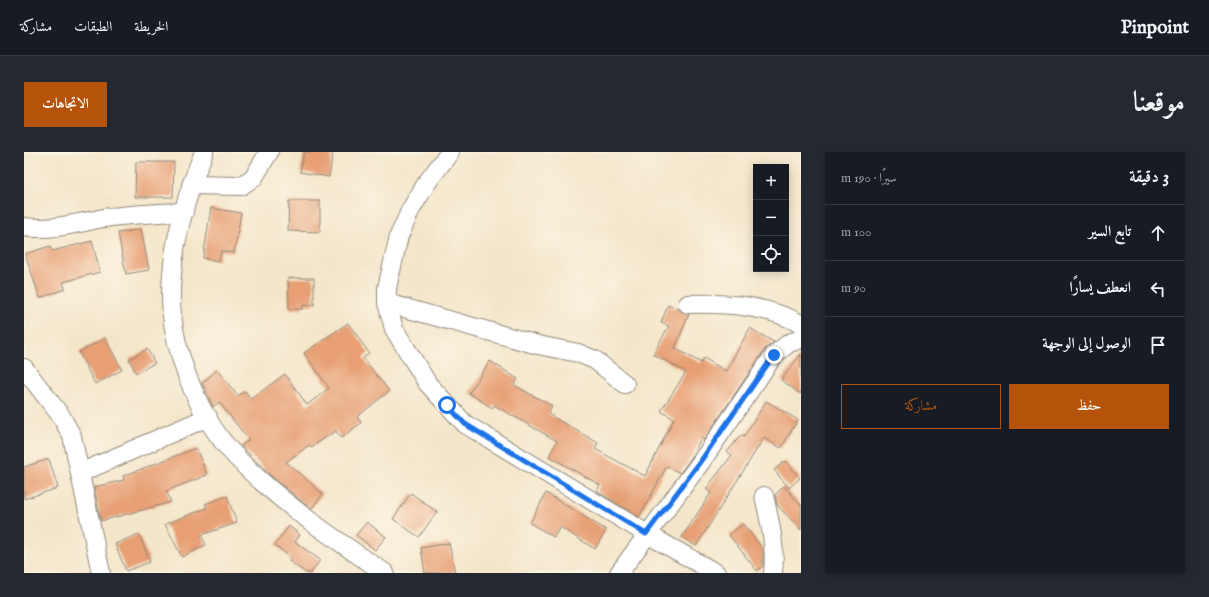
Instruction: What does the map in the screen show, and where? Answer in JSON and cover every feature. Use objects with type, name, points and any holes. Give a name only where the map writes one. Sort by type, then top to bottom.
[{"type":"street","points":[[204,152],[191,185],[184,212],[176,248],[171,296],[176,335],[184,370],[208,417],[228,447],[273,493],[384,573]]},
{"type":"street","points":[[191,185],[241,186],[254,177],[269,152]]},
{"type":"street","points":[[450,152],[428,181],[399,236],[388,280],[387,303],[394,329],[428,384],[465,424],[646,534],[716,573]]},
{"type":"street","points":[[24,227],[36,229],[68,226],[134,214],[184,212]]},
{"type":"street","points":[[387,303],[508,337],[578,353],[595,360],[625,384]]},
{"type":"street","points":[[688,304],[751,307],[787,316],[801,324]]},
{"type":"street","points":[[619,573],[700,462],[774,355],[789,343],[801,339]]},
{"type":"street","points":[[24,368],[61,416],[72,436],[101,573]]},
{"type":"street","points":[[80,473],[208,417]]},
{"type":"street","points":[[764,496],[772,528],[775,555],[773,573]]},
{"type":"building","points":[[304,152],[333,152],[329,177],[300,172]]},
{"type":"building","points":[[136,162],[174,162],[173,197],[135,197]]},
{"type":"building","points":[[289,201],[320,201],[320,232],[288,231]]},
{"type":"building","points":[[211,208],[241,213],[234,253],[221,251],[219,261],[203,258]]},
{"type":"building","points":[[141,229],[149,270],[126,274],[118,233]]},
{"type":"building","points":[[92,241],[100,272],[63,282],[65,289],[40,298],[25,254],[50,246],[52,251]]},
{"type":"building","points":[[288,278],[314,278],[314,305],[303,305],[303,309],[289,309]]},
{"type":"building","points":[[668,305],[689,314],[675,348],[701,363],[704,358],[726,371],[750,328],[774,342],[765,349],[704,440],[701,438],[691,458],[680,473],[667,466],[639,517],[597,491],[600,485],[549,456],[557,441],[494,405],[492,408],[469,393],[490,361],[518,379],[514,385],[552,406],[548,414],[598,443],[595,449],[645,476],[674,419],[661,411],[686,372],[653,354],[669,326],[661,323]]},
{"type":"building","points":[[348,323],[369,353],[363,358],[389,391],[357,417],[361,423],[341,438],[336,431],[311,447],[309,445],[286,462],[323,494],[311,509],[271,476],[241,446],[249,440],[219,402],[213,407],[202,383],[217,370],[238,396],[245,391],[251,399],[285,374],[307,405],[329,388],[304,353]]},
{"type":"building","points":[[105,338],[122,370],[95,384],[79,352]]},
{"type":"building","points":[[147,349],[155,363],[136,373],[129,359]]},
{"type":"building","points":[[801,354],[801,394],[781,380]]},
{"type":"building","points":[[766,401],[798,420],[781,448],[764,438],[696,546],[682,537],[711,493],[706,489],[732,455],[727,452],[741,435],[744,437]]},
{"type":"building","points":[[196,448],[207,475],[166,491],[171,502],[101,521],[94,487],[124,480],[123,476]]},
{"type":"building","points":[[49,459],[58,488],[24,499],[24,467]]},
{"type":"building","points":[[785,461],[800,478],[789,488],[774,470]]},
{"type":"building","points":[[784,486],[801,505],[801,530],[777,505],[775,495]]},
{"type":"building","points":[[411,493],[437,512],[419,537],[393,519]]},
{"type":"building","points":[[546,493],[606,530],[595,549],[560,527],[554,537],[530,523]]},
{"type":"building","points":[[227,496],[237,523],[201,535],[206,545],[182,557],[165,524],[207,508],[205,504]]},
{"type":"building","points":[[367,522],[386,537],[375,550],[356,535]]},
{"type":"building","points":[[743,524],[763,549],[763,566],[757,571],[729,535]]},
{"type":"building","points":[[289,526],[300,535],[295,542],[320,560],[311,573],[306,573],[289,561],[291,558],[275,545]]},
{"type":"building","points":[[139,534],[150,562],[126,571],[115,544]]},
{"type":"building","points":[[449,543],[455,573],[425,573],[421,548]]},
{"type":"route","points":[[447,405],[465,424],[646,534],[700,462],[774,355]]}]
